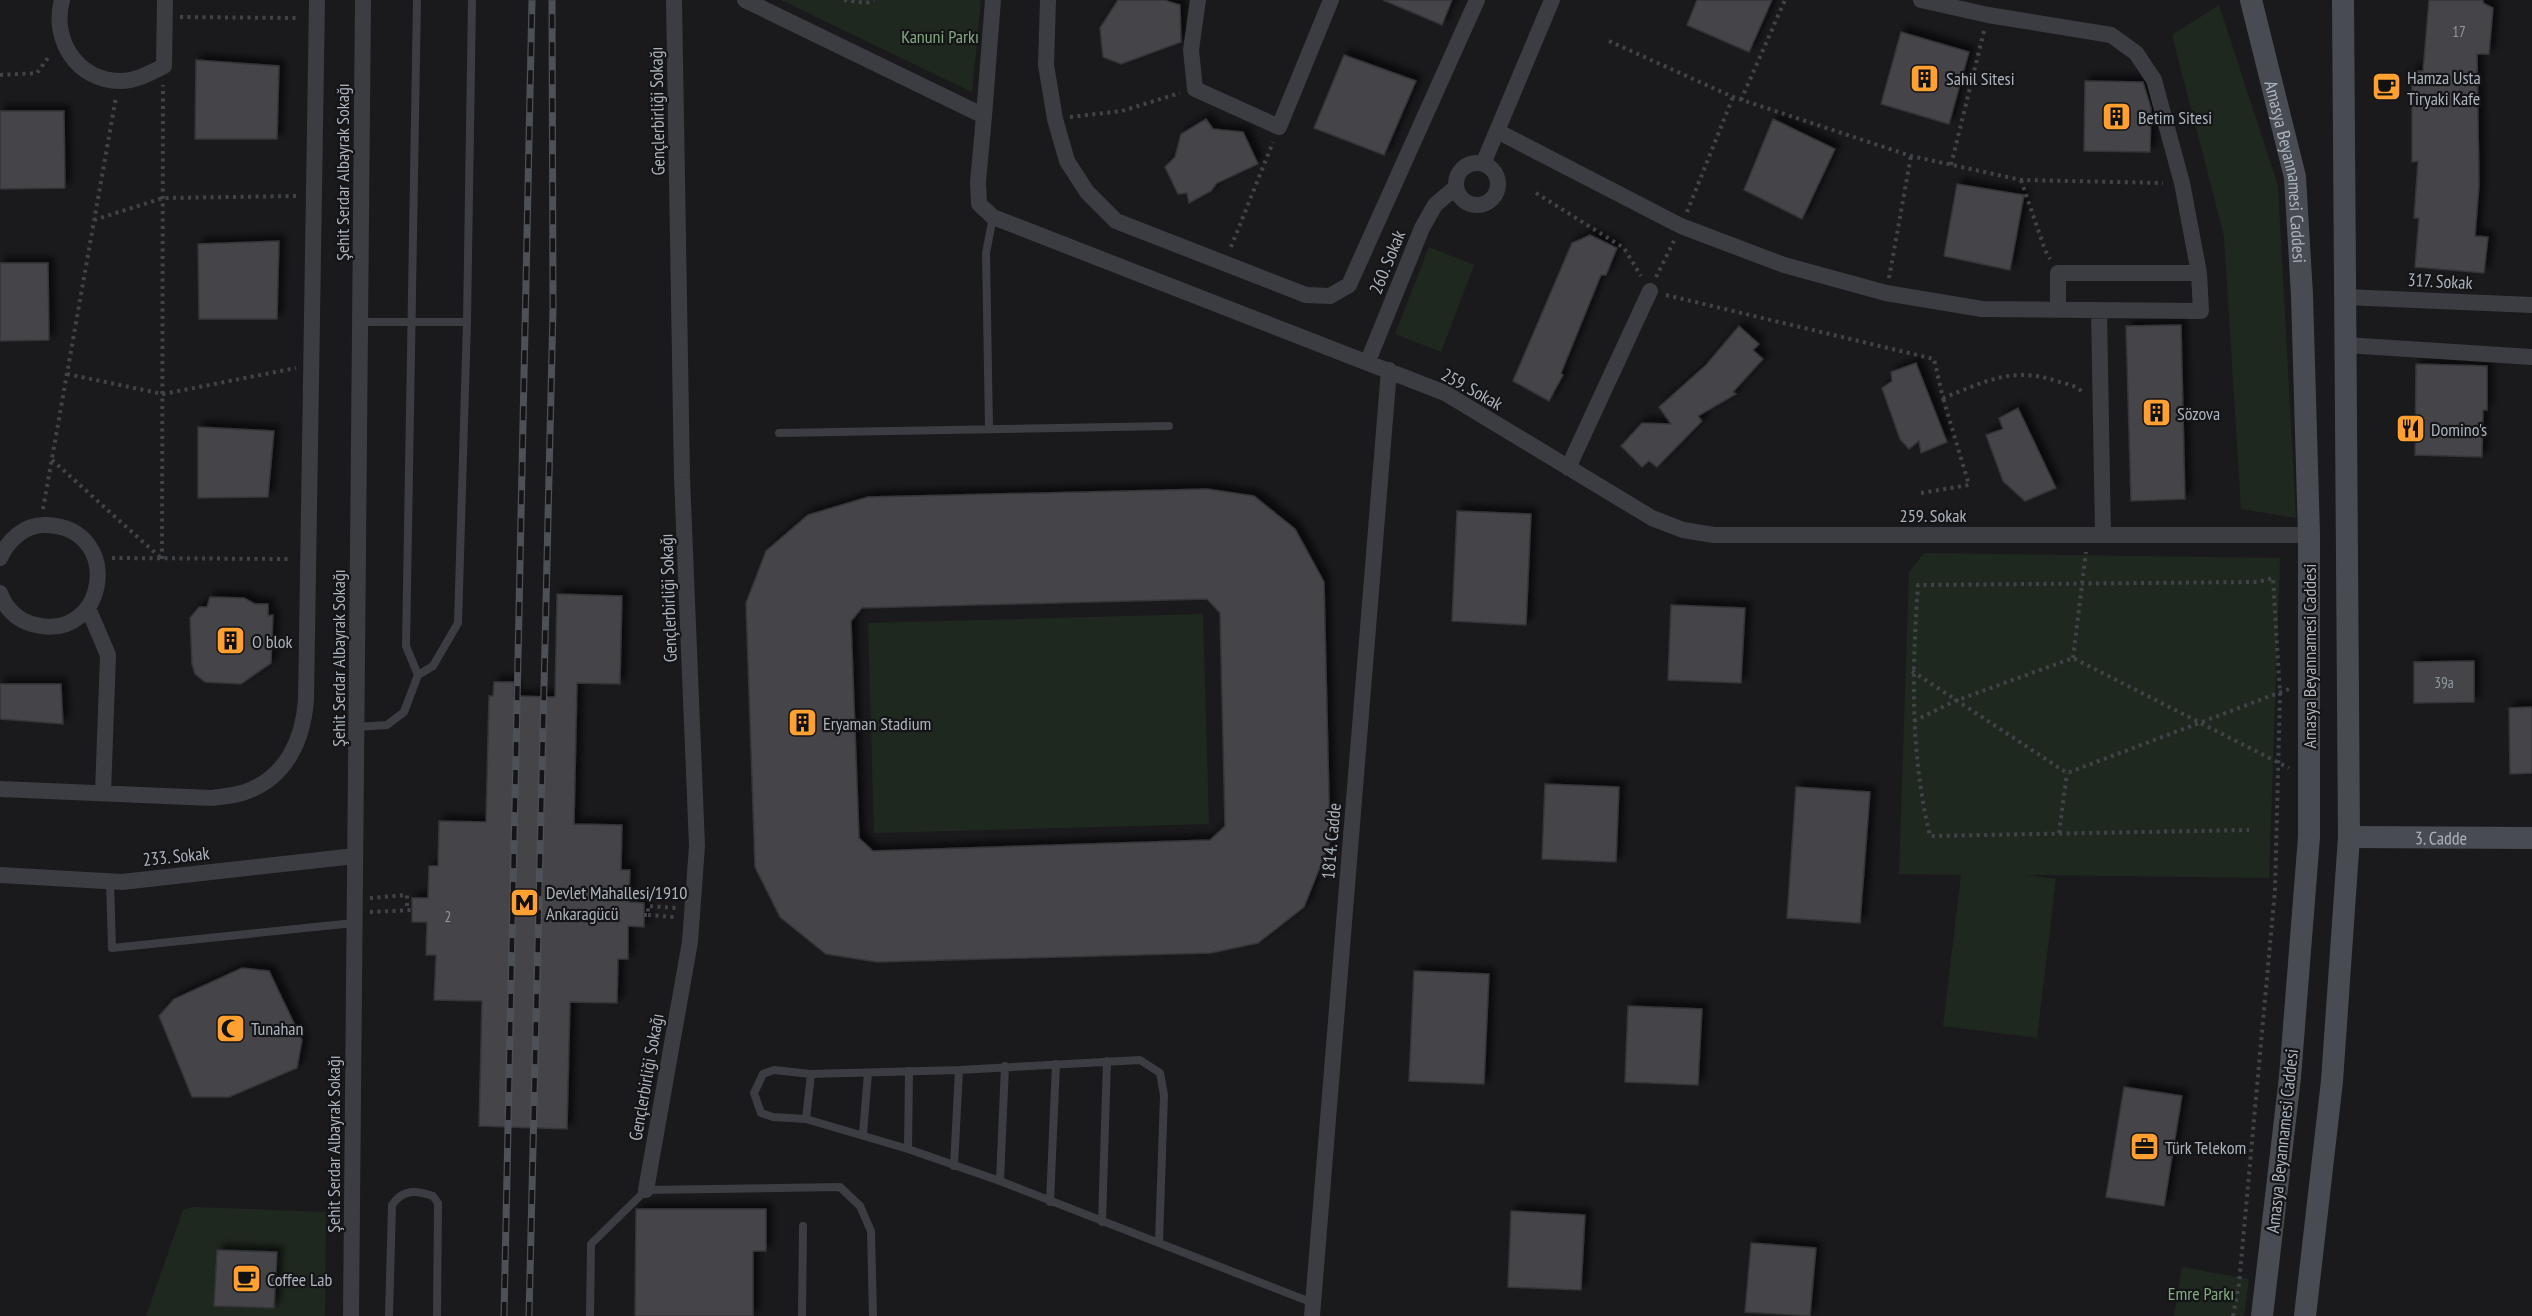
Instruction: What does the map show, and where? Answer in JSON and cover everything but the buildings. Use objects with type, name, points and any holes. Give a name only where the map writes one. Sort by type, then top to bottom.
[{"type":"main road","name":"Amasya Beyannamesi Caddesi","points":[[2251,0],[2295,177],[2303,306],[2309,535],[2307,867],[2291,1065],[2262,1316]]},
{"type":"main road","points":[[2306,1316],[2332,1081],[2349,837],[2343,0]]},
{"type":"main road","name":"3. Cadde","points":[[2349,837],[2532,838]]},
{"type":"street","points":[[62,0],[58,21],[62,40],[70,56],[84,69],[100,78],[119,81],[134,79],[164,66],[165,0]]},
{"type":"street","points":[[0,789],[212,798],[245,792],[274,775],[292,754],[304,726],[309,560],[317,0]]},
{"type":"street","name":"Şehit Serdar Albayrak Sokağı","points":[[351,1316],[363,0]]},
{"type":"street","name":"Gençlerbirliği Sokağı","points":[[646,1190],[690,942],[697,846],[682,478],[674,0]]},
{"type":"street","points":[[745,0],[984,116]]},
{"type":"street","points":[[993,0],[978,182],[980,204],[993,218]]},
{"type":"street","points":[[1048,0],[1046,65],[1054,119],[1067,161],[1088,192],[1116,220],[1306,295],[1330,296],[1349,285],[1477,0]]},
{"type":"street","points":[[1198,0],[1191,50],[1195,89],[1278,128],[1331,0]]},
{"type":"street","points":[[1456,187],[1458,194],[1468,204],[1481,205],[1488,202],[1496,192],[1497,178],[1489,167],[1483,164],[1552,0]]},
{"type":"street","points":[[1497,131],[1681,226],[1784,265],[1886,293],[1982,309],[2201,310],[2199,273],[2182,183],[2154,80],[2136,53],[2111,35],[1988,15],[1922,0]]},
{"type":"street","name":"260. Sokak","points":[[1368,361],[1422,228],[1435,205],[1456,187],[1459,173],[1463,168],[1476,163],[1483,164]]},
{"type":"street","name":"259. Sokak","points":[[993,218],[1368,361],[1445,393],[1652,518],[1683,530],[1714,535],[2309,535]]},
{"type":"street","points":[[2058,310],[2058,273],[2199,273]]},
{"type":"street","points":[[1568,468],[1650,291]]},
{"type":"street","name":"317. Sokak","points":[[2345,297],[2532,305]]},
{"type":"street","points":[[2095,535],[2101,413],[2099,310]]},
{"type":"street","points":[[2346,345],[2532,357]]},
{"type":"street","name":"1814. Cadde","points":[[1313,1309],[1389,370]]},
{"type":"street","points":[[0,558],[10,541],[24,530],[40,525],[58,525],[74,532],[87,543],[96,558],[99,575],[96,593],[88,608],[75,620],[60,626],[44,627],[28,623],[15,615],[0,593]]},
{"type":"street","points":[[88,608],[108,655],[103,793]]},
{"type":"street","name":"233. Sokak","points":[[0,875],[110,881],[355,856]]},
{"type":"lane","points":[[417,0],[406,646],[418,675]]},
{"type":"lane","points":[[356,727],[387,725],[404,712],[418,675],[433,666],[458,623],[467,322],[472,0]]},
{"type":"lane","points":[[989,428],[986,253],[993,218]]},
{"type":"lane","points":[[360,322],[413,324],[467,322]]},
{"type":"lane","points":[[779,433],[1169,426]]},
{"type":"lane","points":[[110,881],[112,948],[354,923]]},
{"type":"lane","points":[[1159,1242],[1164,1095],[1160,1073],[1140,1060],[867,1073],[811,1074],[774,1070],[763,1074],[754,1093],[761,1113],[773,1117],[806,1119],[863,1134],[1000,1181],[1159,1242],[1313,1309]]},
{"type":"lane","points":[[1102,1222],[1107,1061]]},
{"type":"lane","points":[[1050,1202],[1056,1064]]},
{"type":"lane","points":[[1000,1181],[1005,1066]]},
{"type":"lane","points":[[954,1166],[959,1070]]},
{"type":"lane","points":[[908,1149],[909,1071]]},
{"type":"lane","points":[[863,1134],[867,1073]]},
{"type":"lane","points":[[806,1119],[811,1074]]},
{"type":"lane","points":[[590,1316],[591,1244],[646,1190],[840,1187],[860,1206],[871,1231],[873,1316]]},
{"type":"lane","points":[[390,1316],[392,1205],[398,1196],[406,1191],[433,1196],[438,1203],[437,1316]]},
{"type":"lane","points":[[802,1316],[803,1226]]},
{"type":"path","points":[[844,0],[866,3],[874,0]]},
{"type":"path","points":[[1741,100],[1785,0]]},
{"type":"path","points":[[1951,165],[1988,15]]},
{"type":"path","points":[[165,17],[317,19]]},
{"type":"path","points":[[0,75],[37,73],[62,40]]},
{"type":"path","points":[[1609,41],[1733,98],[1911,156],[2021,180],[2182,183]]},
{"type":"path","points":[[162,558],[164,66]]},
{"type":"path","points":[[40,525],[119,81]]},
{"type":"path","points":[[1054,119],[1122,111],[1195,89]]},
{"type":"path","points":[[1650,291],[1681,226],[1733,98]]},
{"type":"path","points":[[1225,263],[1278,128]]},
{"type":"path","points":[[1886,293],[1911,156]]},
{"type":"path","points":[[2021,180],[2045,250],[2058,273]]},
{"type":"path","points":[[1536,193],[1624,248],[1650,291],[1934,359],[1969,485],[1921,493]]},
{"type":"path","points":[[94,220],[163,198],[314,195]]},
{"type":"path","points":[[67,375],[163,394],[312,365]]},
{"type":"path","points":[[1943,398],[2007,374],[2043,376],[2078,387],[2101,413]]},
{"type":"path","points":[[52,460],[162,558]]},
{"type":"path","points":[[2073,658],[2082,583],[2095,535]]},
{"type":"path","points":[[96,558],[309,560]]},
{"type":"path","points":[[2234,1316],[2240,1273],[2275,890],[2280,694],[2273,578],[2258,582],[1918,585],[1912,671],[1914,721],[1920,794],[1930,836],[2249,830]]},
{"type":"path","points":[[1914,721],[1955,701],[2073,658],[2309,778]]},
{"type":"path","points":[[1912,671],[2067,773]]},
{"type":"path","points":[[2067,773],[2198,722],[2280,694],[2309,679]]},
{"type":"path","points":[[2060,833],[2067,773]]},
{"type":"path","points":[[378,897],[407,895],[410,910],[379,911]]},
{"type":"path","points":[[676,908],[648,906],[646,915],[676,917]]},
{"type":"green space","name":"Kanuni Parkı","points":[[781,0],[981,0],[972,92]]},
{"type":"green space","points":[[2219,5],[2278,186],[2296,518],[2241,509],[2224,236],[2172,35]]},
{"type":"green space","points":[[1429,247],[1474,265],[1441,352],[1395,334]]},
{"type":"green space","points":[[1924,553],[2280,558],[2269,878],[2026,875],[2056,879],[2037,1038],[1943,1026],[1961,875],[1899,874],[1909,572]]},
{"type":"green space","points":[[1203,614],[1209,824],[874,833],[868,623]]},
{"type":"green space","points":[[193,1207],[326,1212],[325,1316],[146,1316],[183,1210]]},
{"type":"green space","name":"Emre Parkı","points":[[2182,1267],[2249,1279],[2244,1316],[2174,1316]]},
{"type":"railway","points":[[504,1316],[532,0]]},
{"type":"railway","points":[[529,1316],[553,309],[552,0]]},
{"type":"place","name":"Sahil Sitesi","points":[[1925,78]]},
{"type":"place","name":"Hamza Usta Tiryaki Kafe","points":[[2386,87]]},
{"type":"place","name":"Betim Sitesi","points":[[2117,117]]},
{"type":"place","name":"Sözova","points":[[2156,413]]},
{"type":"place","name":"Domino's","points":[[2410,429]]},
{"type":"place","name":"O blok","points":[[231,641]]},
{"type":"place","name":"Eryaman Stadium","points":[[802,723]]},
{"type":"place","name":"Devlet Mahallesi/1910 Ankaragücü","points":[[525,902]]},
{"type":"place","name":"Tunahan","points":[[230,1028]]},
{"type":"place","name":"Türk Telekom","points":[[2144,1147]]},
{"type":"place","name":"Coffee Lab","points":[[246,1279]]}]
